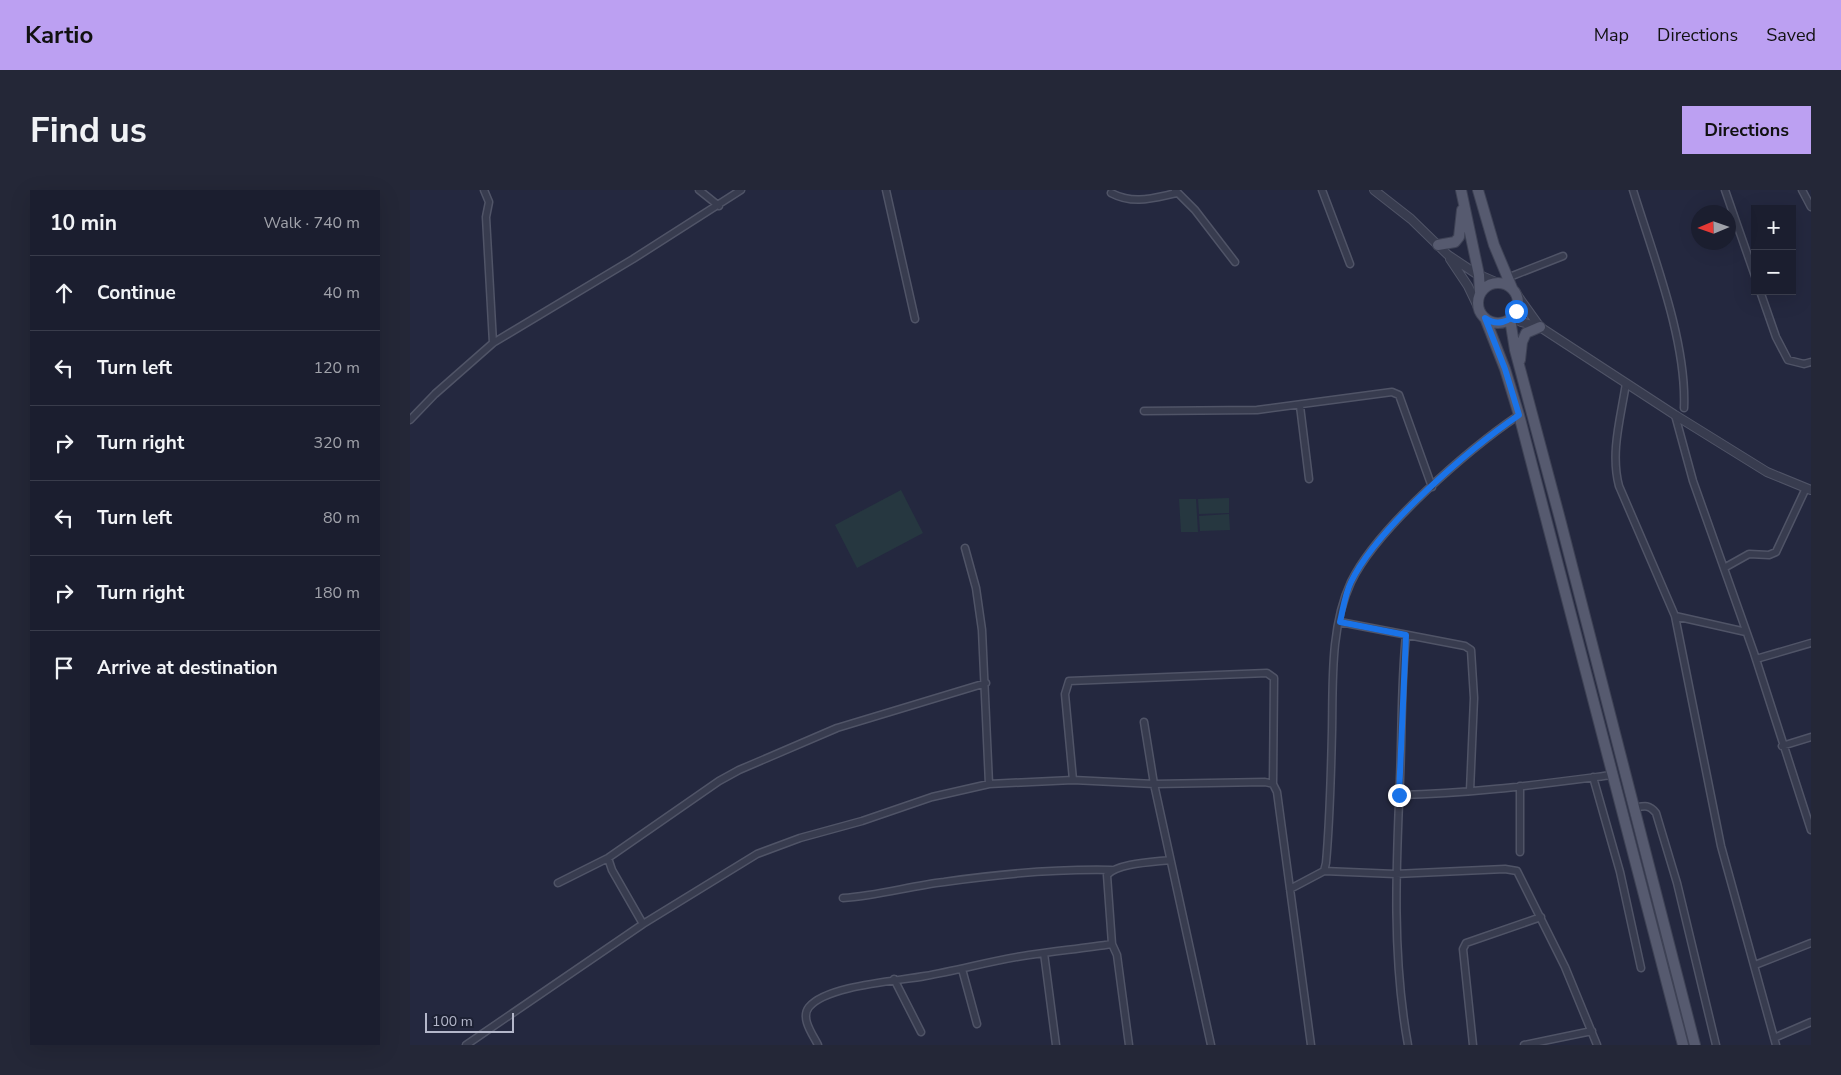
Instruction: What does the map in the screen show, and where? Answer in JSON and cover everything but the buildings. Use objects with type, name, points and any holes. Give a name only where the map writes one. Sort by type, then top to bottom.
[{"type":"main road","points":[[1478,190],[1503,280],[1514,290],[1518,307],[1511,318],[1495,323],[1482,314]]},
{"type":"main road","points":[[1438,245],[1448,245],[1455,242],[1459,237],[1462,193]]},
{"type":"main road","points":[[1462,193],[1479,275],[1480,292],[1478,299],[1482,314],[1505,369],[1519,415],[1683,1045]]},
{"type":"main road","points":[[1480,292],[1487,285],[1503,280]]},
{"type":"main road","points":[[1511,318],[1520,366],[1695,1045]]},
{"type":"main road","points":[[1520,366],[1522,342],[1526,333],[1540,327]]},
{"type":"street","points":[[699,190],[719,206]]},
{"type":"street","points":[[410,420],[435,394],[492,343],[719,206],[741,190]]},
{"type":"street","points":[[886,190],[915,319]]},
{"type":"street","points":[[1322,190],[1350,264]]},
{"type":"street","points":[[1374,190],[1411,219],[1448,255],[1479,275],[1503,280],[1563,256]]},
{"type":"street","points":[[1633,190],[1679,344],[1684,376],[1684,408]]},
{"type":"street","points":[[1725,190],[1751,265]]},
{"type":"street","points":[[1802,190],[1811,207]]},
{"type":"street","points":[[482,191],[489,202],[486,217],[492,343]]},
{"type":"street","points":[[1111,193],[1122,199],[1138,201],[1176,191],[1195,210],[1235,262]]},
{"type":"street","points":[[1448,255],[1468,286],[1482,314]]},
{"type":"street","points":[[1514,290],[1540,327]]},
{"type":"street","points":[[1761,295],[1776,337],[1788,360],[1795,363],[1811,362]]},
{"type":"street","points":[[1511,318],[1540,327],[1767,472],[1808,489],[1773,554],[1749,554],[1724,568]]},
{"type":"street","points":[[1626,383],[1614,458],[1616,473],[1619,486],[1676,616],[1722,846],[1775,1042],[1811,1022]]},
{"type":"street","points":[[1144,411],[1257,410],[1300,406],[1392,392],[1398,395],[1432,487]]},
{"type":"street","points":[[1300,406],[1309,479]]},
{"type":"street","points":[[1324,871],[1332,762],[1334,670],[1340,622],[1351,582],[1360,566],[1394,524],[1495,431],[1519,415]]},
{"type":"street","points":[[1675,415],[1694,481],[1756,659],[1782,746],[1811,830]]},
{"type":"street","points":[[965,548],[979,608],[986,683],[988,784]]},
{"type":"street","points":[[1676,616],[1746,632]]},
{"type":"street","points":[[1340,622],[1465,646],[1471,650],[1474,698],[1470,791]]},
{"type":"street","points":[[1406,635],[1395,874],[1397,932],[1404,1023],[1408,1045]]},
{"type":"street","points":[[1756,659],[1811,643]]},
{"type":"street","points":[[1073,780],[1065,694],[1069,681],[1267,672],[1274,678],[1273,784],[1277,792],[1311,1045]]},
{"type":"street","points":[[558,883],[608,858],[711,786],[739,770],[837,728],[986,683]]},
{"type":"street","points":[[1144,722],[1154,784],[1211,1045]]},
{"type":"street","points":[[1782,746],[1811,738]]},
{"type":"street","points":[[1399,795],[1470,791],[1612,775]]},
{"type":"street","points":[[1593,777],[1620,872],[1641,968]]},
{"type":"street","points":[[466,1045],[643,924],[757,854],[800,838],[862,821],[932,797],[988,784],[1073,780],[1154,784],[1266,782],[1273,784]]},
{"type":"street","points":[[1520,786],[1520,852]]},
{"type":"street","points":[[1634,808],[1646,805],[1656,813],[1677,883],[1716,1045]]},
{"type":"street","points":[[608,858],[612,870],[643,924]]},
{"type":"street","points":[[843,898],[865,897],[943,882],[1027,874],[1111,870],[1170,860]]},
{"type":"street","points":[[1290,889],[1324,871],[1395,874],[1512,869],[1523,879],[1597,1045]]},
{"type":"street","points":[[1111,870],[1107,874],[1112,944],[1117,955],[1129,1045]]},
{"type":"street","points":[[1473,1045],[1463,949],[1466,943],[1541,917]]},
{"type":"street","points":[[1755,965],[1811,943]]},
{"type":"street","points":[[818,1045],[806,1022],[810,1005],[828,996],[863,985],[1044,953],[1112,944]]},
{"type":"street","points":[[1044,953],[1056,1045]]},
{"type":"street","points":[[962,969],[977,1024]]},
{"type":"street","points":[[894,980],[921,1032]]},
{"type":"street","points":[[1524,1045],[1592,1031]]},
{"type":"shaded area","points":[[901,490],[923,533],[857,568],[835,525]]},
{"type":"shaded area","points":[[1229,498],[1229,513],[1199,514],[1198,499]]},
{"type":"shaded area","points":[[1179,499],[1196,499],[1198,532],[1181,532]]},
{"type":"shaded area","points":[[1229,514],[1230,530],[1200,531],[1199,516]]},
{"type":"route","points":[[1399,795],[1406,635],[1340,622],[1345,599],[1351,582],[1360,566],[1394,524],[1495,431],[1519,415],[1505,369],[1490,335],[1485,318],[1495,323],[1504,322],[1508,321],[1516,311]]}]
